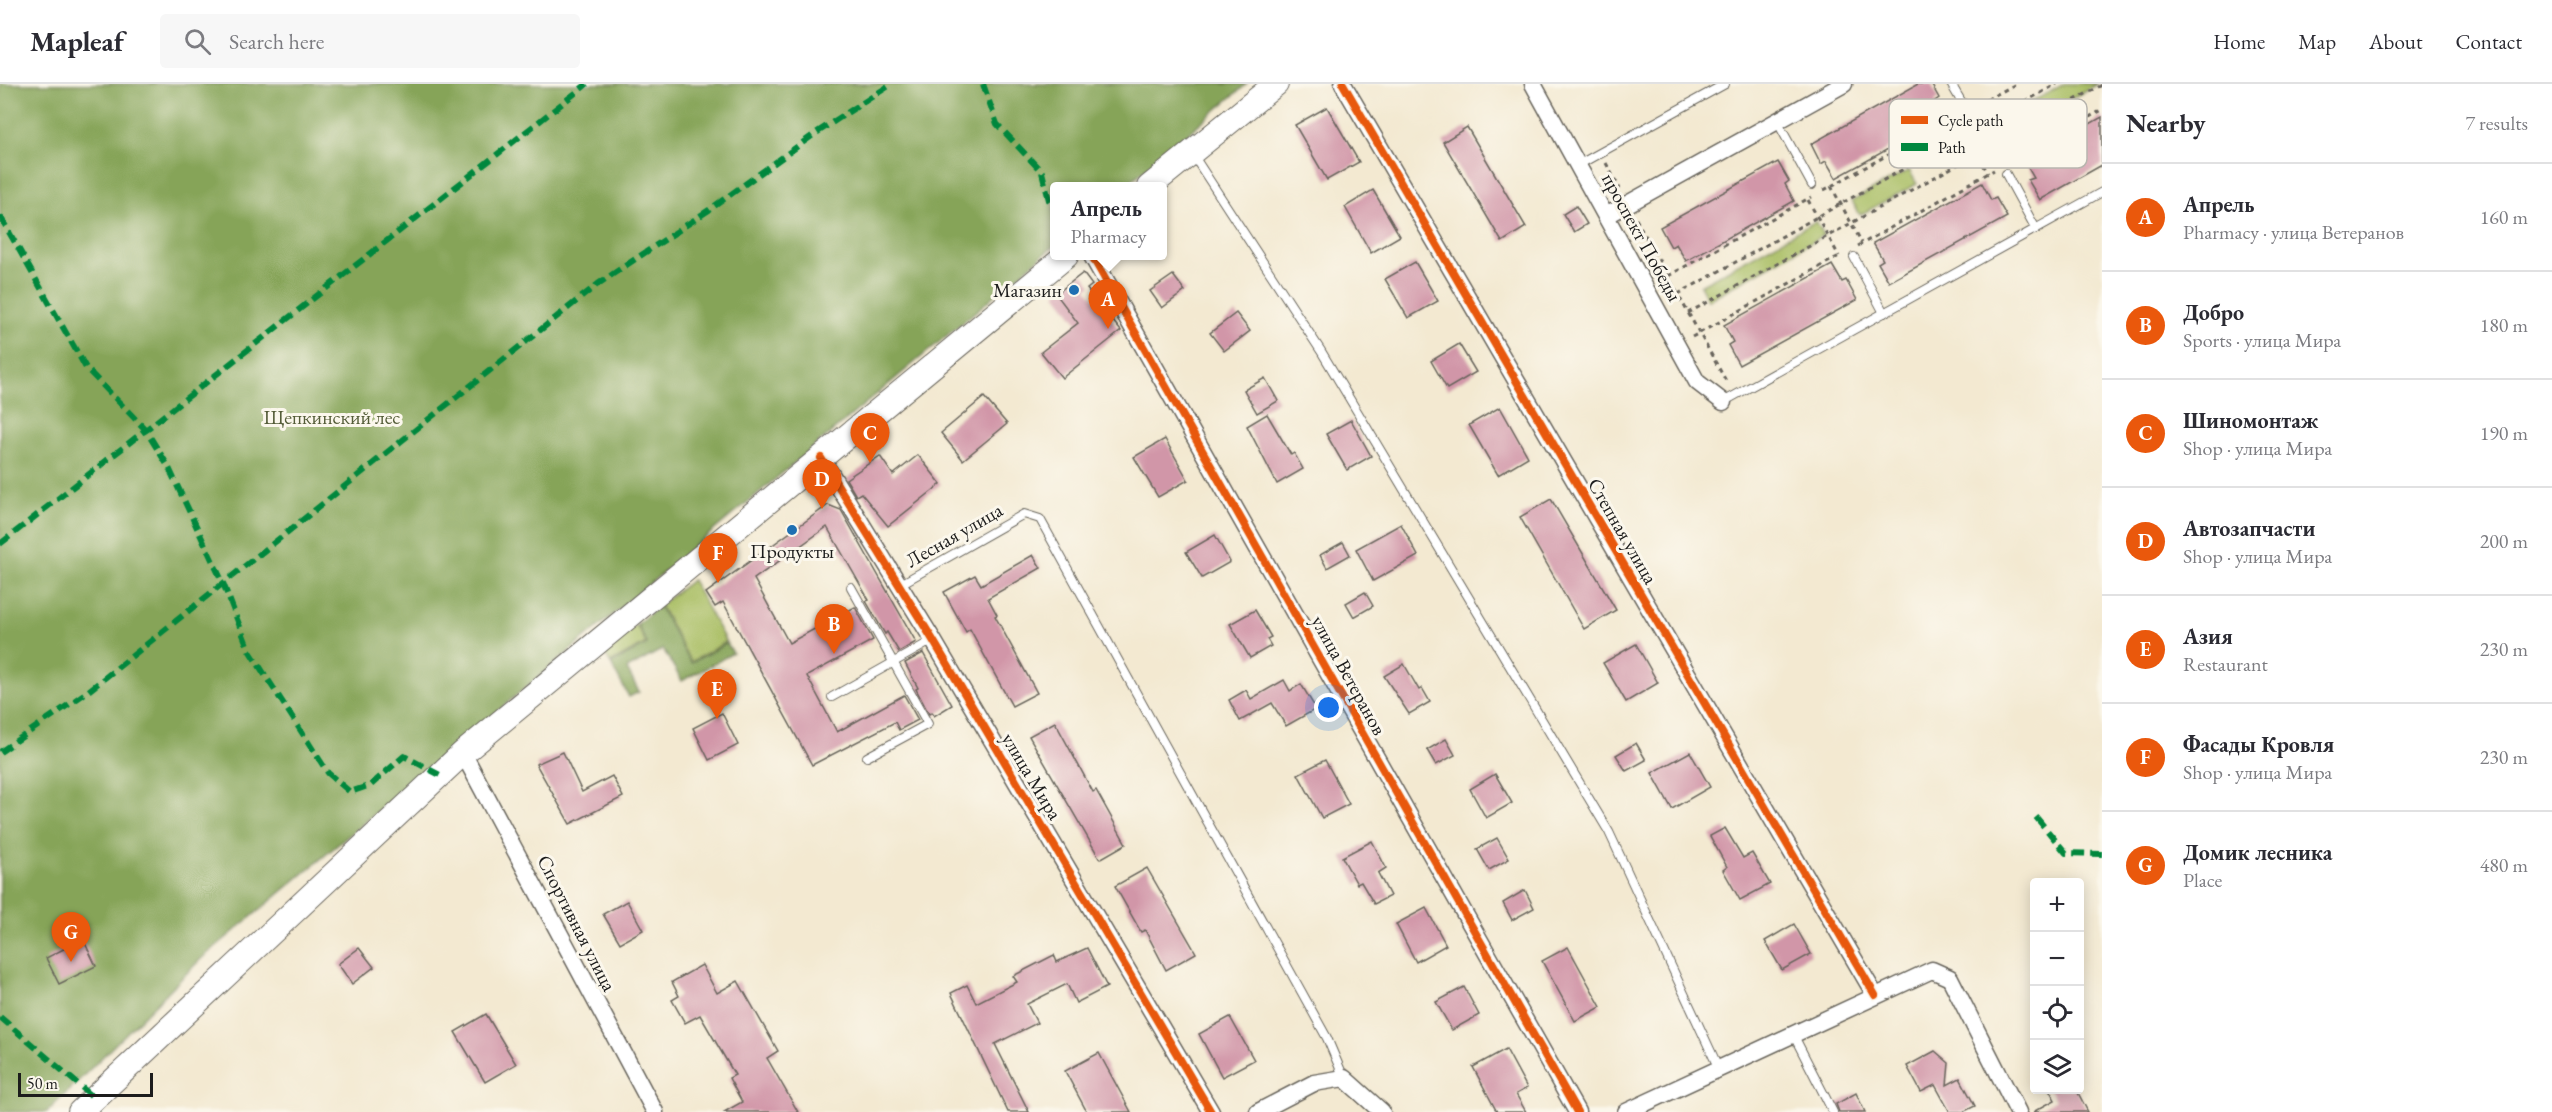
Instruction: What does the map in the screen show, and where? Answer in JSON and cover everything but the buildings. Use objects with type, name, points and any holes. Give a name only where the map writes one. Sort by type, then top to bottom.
[{"type":"main road","points":[[1154,182],[1276,84]]},
{"type":"main road","points":[[80,1112],[463,753],[1060,260]]},
{"type":"street","name":"Степная улица","points":[[1343,84],[1875,995]]},
{"type":"street","name":"проспект Победы","points":[[1533,84],[1698,382],[1728,399]]},
{"type":"street","points":[[1606,216],[1845,84]]},
{"type":"street","name":"улица Ветеранов","points":[[1095,260],[1576,1112]]},
{"type":"street","name":"улица Мира","points":[[821,458],[933,640],[1211,1112]]},
{"type":"street","name":"Спортивная улица","points":[[463,753],[656,1112]]},
{"type":"street","points":[[1626,1112],[1932,970],[1950,978],[2018,1112]]},
{"type":"street","points":[[1258,1112],[1314,1083],[1344,1078],[1382,1112]]},
{"type":"lane","points":[[1578,165],[1725,84]]},
{"type":"lane","points":[[1951,84],[1960,99]]},
{"type":"lane","points":[[1777,122],[1812,185]]},
{"type":"lane","points":[[1191,152],[1321,351],[1608,832],[1719,1068]]},
{"type":"lane","points":[[2004,170],[2036,229]]},
{"type":"lane","points":[[1728,399],[2102,192]]},
{"type":"lane","points":[[1852,254],[1884,313]]},
{"type":"lane","name":"Лесная улица","points":[[899,585],[1024,514],[1040,519],[1327,1038],[1344,1078]]},
{"type":"lane","points":[[851,587],[928,724],[867,757]]},
{"type":"lane","points":[[832,697],[933,640]]},
{"type":"lane","points":[[1792,1034],[1833,1112]]},
{"type":"path","points":[[1988,99],[2016,84]]},
{"type":"path","points":[[2030,99],[2057,84]]},
{"type":"path","points":[[2077,99],[2102,85]]},
{"type":"path","points":[[2087,118],[2102,110]]},
{"type":"path","points":[[1600,153],[1699,333],[1728,399]]},
{"type":"path","points":[[1668,276],[1889,154]]},
{"type":"path","points":[[1678,294],[1905,168]]},
{"type":"path","points":[[1688,313],[1951,168]]},
{"type":"path","points":[[1985,168],[1988,173]]},
{"type":"path","points":[[1852,254],[1863,243],[1988,173],[2004,170]]},
{"type":"path","points":[[1831,186],[1863,243]]},
{"type":"path","points":[[1808,199],[1839,256]]},
{"type":"path","points":[[1677,345],[1844,253]]},
{"type":"green space","name":"Щепкинский лес","points":[[0,84],[1247,84],[1130,182],[1050,182],[1050,249],[201,959],[47,1112],[0,1112]]},
{"type":"green space","points":[[2064,84],[2098,84],[2071,99],[2037,99]]},
{"type":"green space","points":[[1909,170],[1917,184],[1860,215],[1852,201]]},
{"type":"green space","points":[[1816,221],[1824,235],[1708,300],[1700,285]]},
{"type":"green space","points":[[692,580],[726,642],[691,662],[660,605]]},
{"type":"green space","points":[[659,606],[691,663],[727,643],[733,653],[682,681],[663,649],[627,669],[639,692],[629,697],[611,664],[647,644],[637,624]]},
{"type":"green space","points":[[636,625],[646,643],[610,663],[603,650]]},
{"type":"marked path","points":[[0,544],[587,84]]},
{"type":"marked path","points":[[0,752],[87,692],[598,284],[709,210],[816,133],[892,84]]},
{"type":"marked path","points":[[983,84],[997,124],[1042,172],[1050,201]]},
{"type":"marked path","points":[[0,216],[86,368],[145,429],[168,466],[223,583],[249,650],[328,773],[350,792],[371,785],[404,756],[440,775]]},
{"type":"marked path","points":[[2036,817],[2066,853],[2102,854]]},
{"type":"marked path","points":[[0,1017],[94,1098]]},
{"type":"cycle path","points":[[1343,84],[1875,995]]},
{"type":"cycle path","points":[[1094,260],[1577,1112]]},
{"type":"cycle path","points":[[821,458],[933,640],[1211,1112]]},
{"type":"place","name":"Магазин","points":[[1074,290]]},
{"type":"place","name":"Апрель","points":[[1108,329]]},
{"type":"place","name":"Шиномонтаж","points":[[870,463]]},
{"type":"place","name":"Автозапчасти","points":[[822,509]]},
{"type":"place","name":"Продукты","points":[[792,530]]},
{"type":"place","name":"Фасады Кровля","points":[[718,583]]},
{"type":"place","name":"Добро","points":[[834,654]]},
{"type":"place","name":"Азия","points":[[717,719]]},
{"type":"place","name":"Домик лесника","points":[[71,962]]}]
